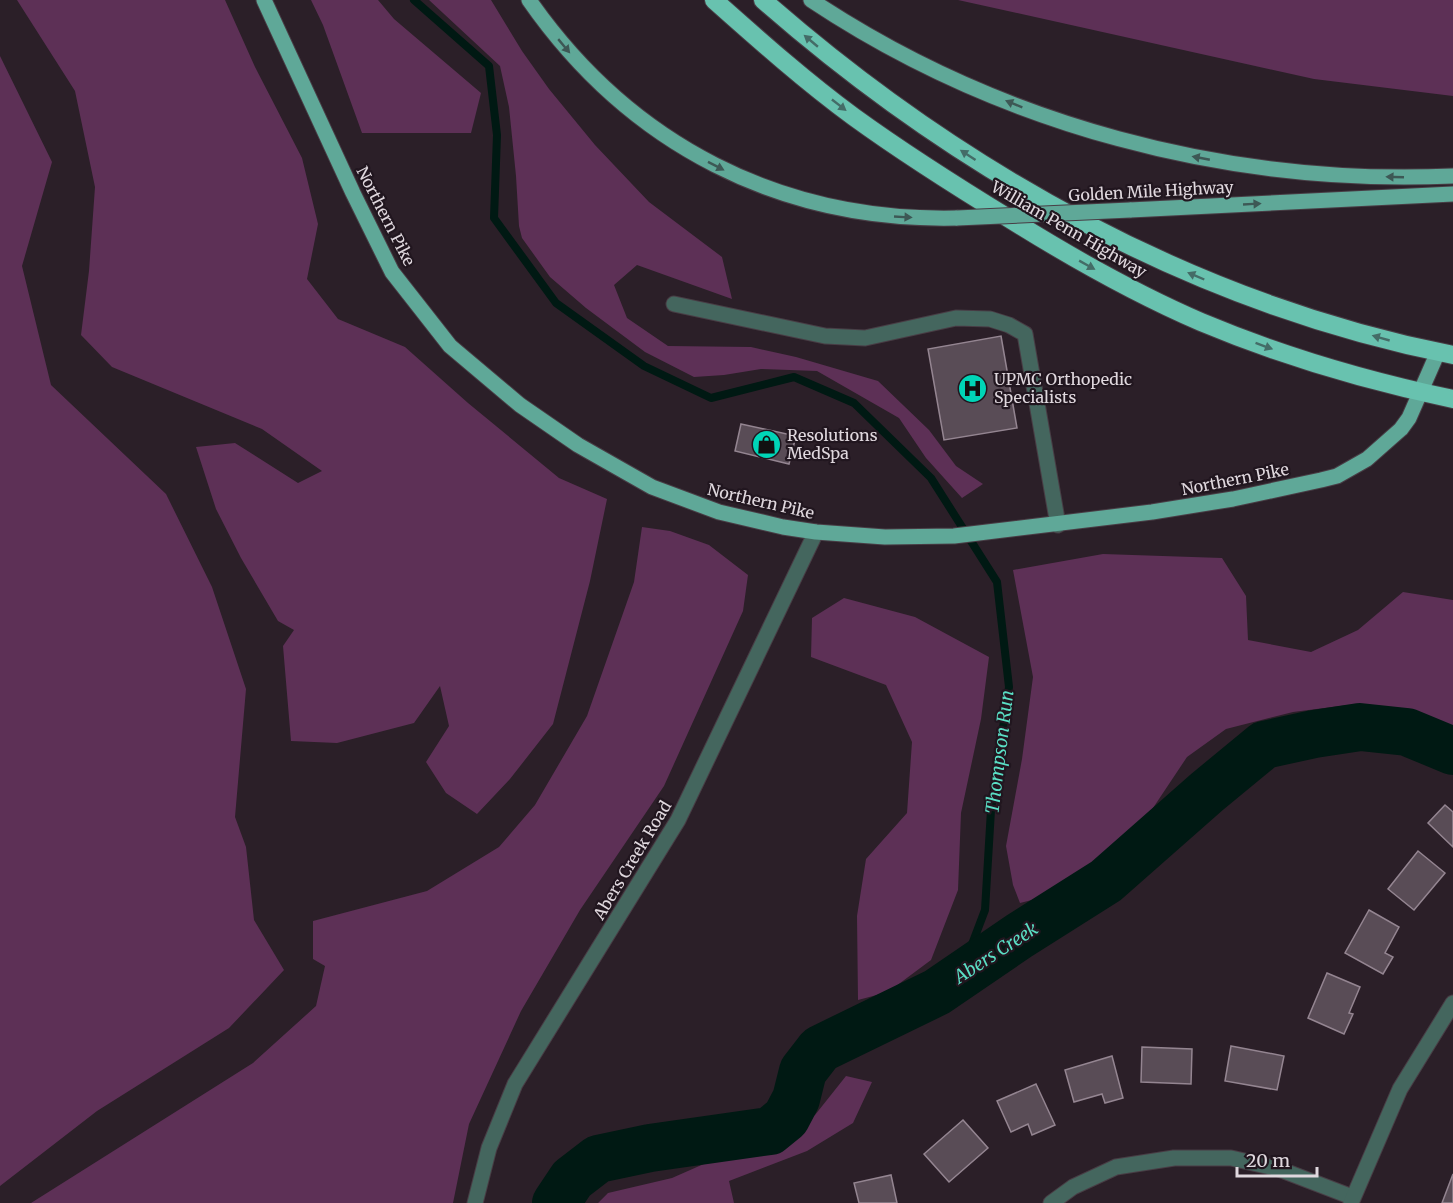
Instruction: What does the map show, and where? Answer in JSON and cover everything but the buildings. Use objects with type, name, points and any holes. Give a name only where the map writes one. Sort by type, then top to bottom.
[{"type":"highway","name":"William Penn Highway","points":[[714,0],[799,74],[853,116],[966,192],[1087,266],[1182,313],[1241,337],[1321,365],[1453,399]]},
{"type":"highway","name":"William Penn Highway","points":[[763,0],[872,90],[927,128],[994,171],[1106,235],[1235,292],[1352,330],[1445,353]]},
{"type":"main road","name":"Northern Pike","points":[[264,0],[352,193],[392,272],[450,346],[520,405],[578,445],[652,487],[718,512],[816,532],[885,537],[954,536],[1058,525],[1233,499],[1336,476],[1367,459],[1401,429],[1420,392],[1445,353]]},
{"type":"main road","name":"Golden Mile Highway","points":[[529,0],[570,54],[622,104],[675,144],[766,189],[832,207],[895,217],[957,218],[1453,194]]},
{"type":"main road","name":"Golden Mile Highway","points":[[811,0],[826,6],[876,40],[971,87],[1061,121],[1139,145],[1223,162],[1280,170],[1377,176],[1453,176]]},
{"type":"street","points":[[674,304],[825,336],[865,338],[956,318],[990,319],[1009,325],[1025,334],[1058,525]]},
{"type":"street","name":"Abers Creek Road","points":[[475,1203],[489,1148],[515,1084],[678,820],[816,532]]},
{"type":"street","points":[[1051,1203],[1073,1187],[1116,1167],[1174,1158],[1231,1158],[1279,1169],[1352,1200],[1400,1089],[1453,1003]]},
{"type":"shaded area","points":[[17,0],[225,0],[255,67],[302,158],[318,224],[307,279],[338,319],[405,347],[468,403],[559,478],[607,499],[590,581],[553,724],[510,779],[477,814],[446,793],[426,762],[449,726],[440,686],[414,723],[337,743],[291,741],[283,646],[294,630],[278,621],[241,558],[216,509],[196,447],[235,443],[298,483],[322,471],[262,429],[112,367],[81,335],[89,271],[95,187],[75,91]]},
{"type":"shaded area","points":[[311,0],[378,0],[394,19],[481,93],[471,133],[362,133],[323,25]]},
{"type":"shaded area","points":[[429,0],[491,0],[522,51],[549,89],[595,145],[649,202],[722,257],[732,299],[637,265],[614,285],[627,318],[668,346],[751,347],[796,357],[878,381],[929,430],[956,466],[983,484],[962,498],[926,458],[899,418],[817,371],[761,369],[694,377],[645,352],[586,308],[550,277],[522,238],[519,226],[509,107],[500,66]]},
{"type":"shaded area","points":[[958,0],[1453,0],[1453,96],[1314,79]]},
{"type":"shaded area","points":[[0,56],[52,162],[22,266],[51,385],[166,494],[212,587],[246,689],[235,817],[246,847],[254,920],[284,970],[229,1028],[97,1111],[0,1186]]},
{"type":"shaded area","points":[[642,527],[670,531],[709,545],[748,575],[743,611],[664,786],[580,910],[521,1011],[469,1124],[453,1203],[31,1203],[253,1063],[316,1006],[325,966],[313,959],[313,921],[427,891],[499,847],[535,805],[587,716],[634,582]]},
{"type":"shaded area","points":[[1103,554],[1222,558],[1246,596],[1248,640],[1311,652],[1358,630],[1403,592],[1453,600],[1453,736],[1348,705],[1293,712],[1226,729],[1187,757],[1135,835],[1067,891],[1020,903],[1013,885],[1006,846],[1022,759],[1033,677],[1013,570]]},
{"type":"shaded area","points":[[844,598],[915,617],[989,657],[981,719],[961,813],[958,890],[931,960],[888,992],[858,1000],[857,916],[866,859],[907,813],[912,742],[886,685],[811,657],[812,618]]},
{"type":"shaded area","points":[[846,1076],[872,1082],[853,1123],[807,1151],[729,1181],[734,1203],[598,1203],[608,1193],[672,1178],[815,1115]]},
{"type":"waterway","name":"Thompson Run","points":[[414,0],[489,66],[497,135],[494,218],[556,303],[644,366],[711,398],[794,377],[854,403],[931,478],[997,582],[1009,687],[991,810],[985,910],[960,976]]},
{"type":"waterway","name":"Abers Creek","points":[[556,1203],[572,1179],[598,1159],[650,1148],[770,1131],[786,1118],[796,1099],[803,1071],[820,1049],[937,992],[1106,881],[1264,745],[1360,727],[1407,732],[1453,751]]},
{"type":"place","name":"UPMC Orthopedic Specialists","points":[[973,388]]},
{"type":"place","name":"Resolutions MedSpa","points":[[766,444]]}]
